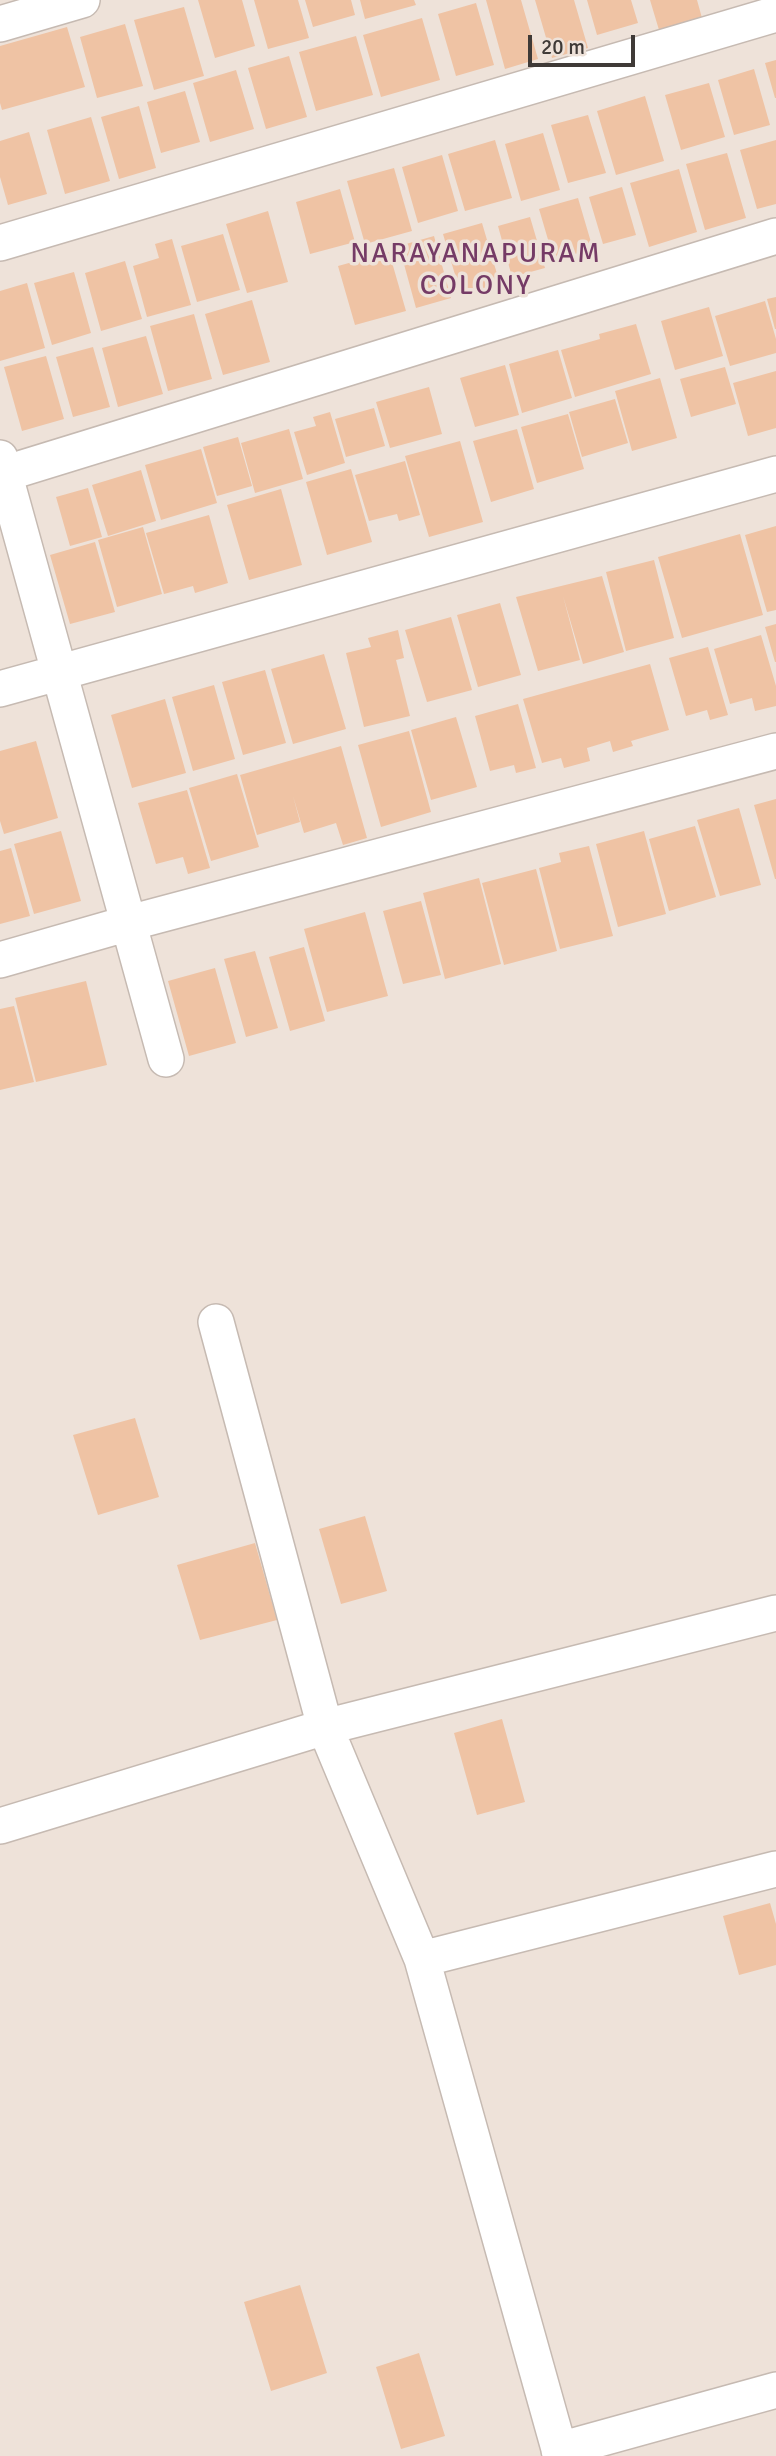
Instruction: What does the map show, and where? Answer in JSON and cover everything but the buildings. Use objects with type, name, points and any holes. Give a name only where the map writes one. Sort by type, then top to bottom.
[{"type":"street","points":[[0,24],[82,0]]},
{"type":"street","points":[[0,243],[776,14]]},
{"type":"street","points":[[166,1059],[60,671],[1,469],[776,236]]},
{"type":"street","points":[[0,689],[776,474]]},
{"type":"street","points":[[0,960],[129,923],[776,751]]},
{"type":"street","points":[[216,1322],[325,1727],[422,1959],[560,2453],[776,2390]]},
{"type":"street","points":[[0,1826],[325,1727],[776,1613]]},
{"type":"street","points":[[422,1959],[776,1870]]},
{"type":"district","name":"NARAYANAPURAM COLONY","points":[[476,271]]}]
